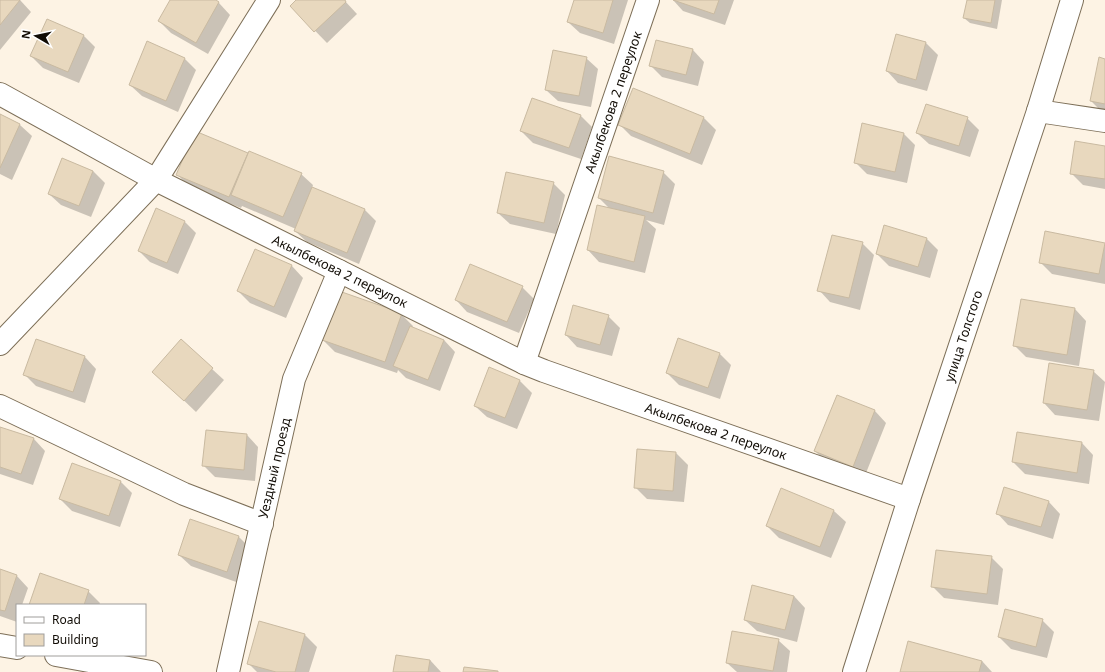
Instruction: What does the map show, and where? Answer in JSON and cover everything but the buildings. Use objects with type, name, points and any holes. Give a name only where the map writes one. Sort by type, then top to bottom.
[{"type":"street","points":[[0,344],[156,180],[269,0]]},
{"type":"street","name":"Акылбекова 2 переулок","points":[[524,363],[648,0]]},
{"type":"street","name":"улица Толстого","points":[[854,672],[909,499],[1038,111],[1072,0]]},
{"type":"street","name":"Акылбекова 2 переулок","points":[[0,94],[156,180],[524,363],[909,499]]},
{"type":"street","points":[[1038,111],[1105,121]]},
{"type":"street","name":"Уездный проезд","points":[[228,672],[294,379],[339,271]]},
{"type":"street","points":[[0,406],[184,494],[262,524]]},
{"type":"street","points":[[0,645],[16,648]]},
{"type":"street","points":[[62,656],[151,672]]}]
